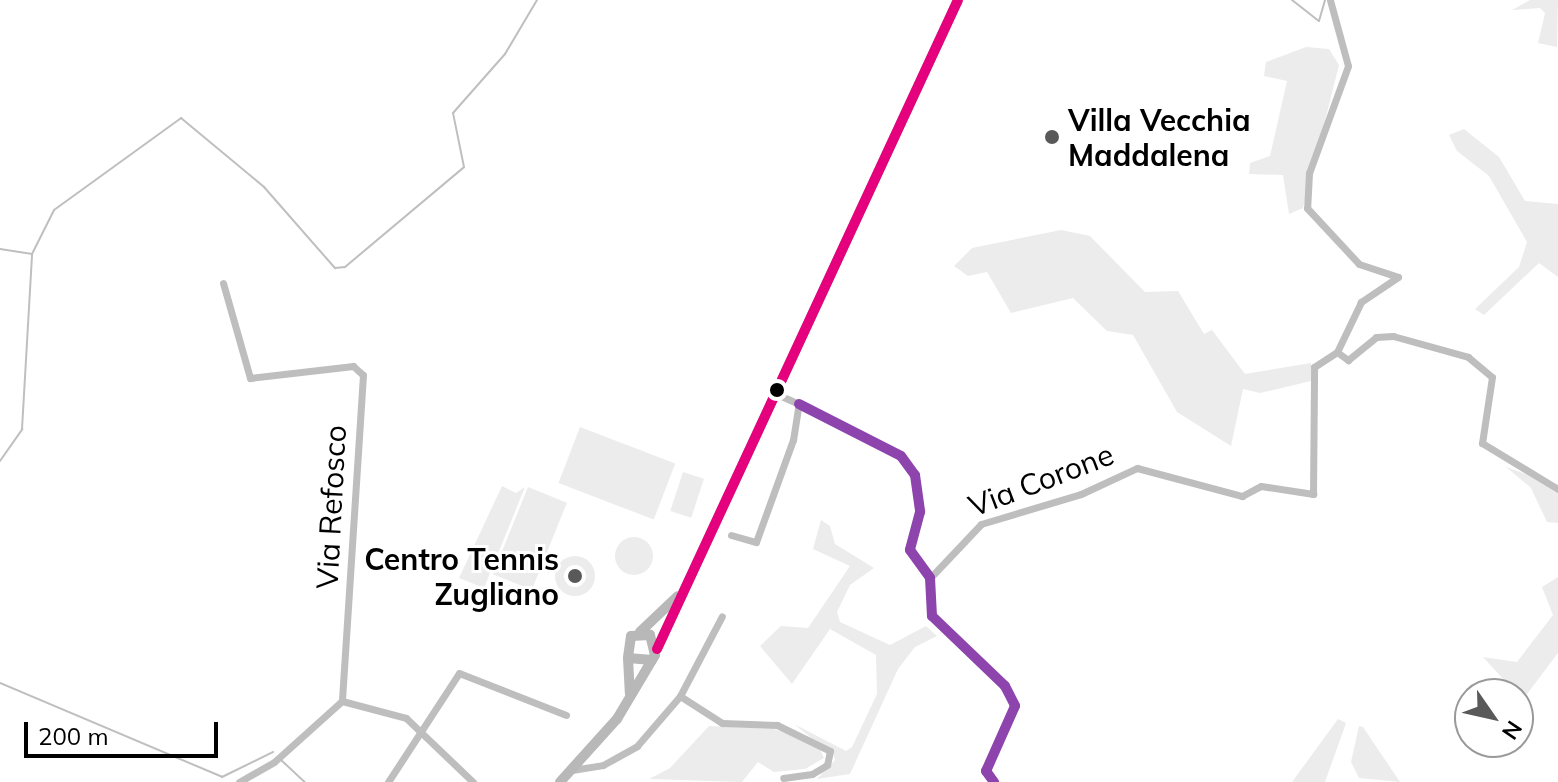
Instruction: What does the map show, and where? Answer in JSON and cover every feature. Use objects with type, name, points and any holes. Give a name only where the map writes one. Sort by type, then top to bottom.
[{"type":"main road","points":[[560,782],[630,695],[654,655],[958,0]]},
{"type":"main road","points":[[630,695],[627,640],[640,632],[687,580]]},
{"type":"main road","points":[[640,632],[654,655]]},
{"type":"main road","points":[[628,658],[654,655]]},
{"type":"street","name":"Via Corone","points":[[930,578],[981,524],[1081,494],[1137,468],[1242,496],[1261,486],[1313,494],[1314,367],[1337,352],[1361,302],[1396,275],[1359,264],[1307,208],[1309,173],[1348,66],[1330,0]]},
{"type":"street","name":"Via Refosco","points":[[223,283],[250,378],[353,366],[363,375],[342,701]]},
{"type":"street","points":[[1337,352],[1348,360],[1376,337],[1393,336],[1468,357],[1492,377],[1482,443],[1558,489]]},
{"type":"street","points":[[774,393],[907,462],[920,512],[910,550],[930,578],[932,616],[1012,696],[1012,719],[986,771],[994,782]]},
{"type":"street","points":[[731,535],[756,542],[799,404]]},
{"type":"street","points":[[572,770],[603,765],[637,746],[680,696],[722,616]]},
{"type":"street","points":[[388,782],[464,673],[566,715]]},
{"type":"street","points":[[680,696],[722,723],[777,725],[830,751],[827,765],[812,774],[783,778]]},
{"type":"street","points":[[239,782],[274,762],[342,701],[395,712],[422,731],[473,782]]},
{"type":"shaded area","points":[[1530,0],[1558,0],[1557,47],[1538,43],[1545,13],[1540,8],[1512,10]]},
{"type":"shaded area","points":[[1306,47],[1329,49],[1339,65],[1303,208],[1289,214],[1283,175],[1249,174],[1250,163],[1270,156],[1287,81],[1264,76],[1266,62]]},
{"type":"shaded area","points":[[1464,129],[1499,157],[1525,201],[1558,204],[1558,277],[1539,263],[1484,315],[1475,309],[1519,267],[1527,242],[1489,176],[1457,151],[1449,135]]},
{"type":"shaded area","points":[[1061,230],[1090,236],[1145,292],[1178,291],[1204,334],[1212,330],[1245,374],[1311,363],[1311,381],[1260,393],[1243,389],[1231,446],[1177,412],[1133,335],[1107,331],[1073,298],[1011,313],[987,272],[968,276],[954,266],[972,248]]},
{"type":"shaded area","points":[[580,427],[675,464],[654,520],[558,483]]},
{"type":"shaded area","points":[[1506,467],[1558,485],[1558,523],[1547,522],[1531,488]]},
{"type":"shaded area","points":[[683,472],[704,479],[691,518],[670,511]]},
{"type":"shaded area","points":[[502,486],[516,493],[525,487],[484,588],[459,578]]},
{"type":"shaded area","points":[[528,487],[567,503],[532,590],[493,574]]},
{"type":"shaded area","points":[[821,520],[830,526],[835,544],[874,568],[850,585],[837,612],[840,622],[890,645],[926,626],[937,636],[915,647],[898,669],[850,774],[817,779],[835,760],[832,749],[817,742],[824,758],[805,769],[774,772],[758,762],[742,782],[649,779],[670,768],[709,726],[773,729],[815,741],[794,724],[846,751],[852,747],[877,694],[876,655],[830,629],[792,684],[760,646],[781,626],[808,628],[850,566],[813,549]]},
{"type":"shaded area","points":[[634,537],[648,542],[653,556],[648,570],[634,575],[620,570],[615,556],[620,542]]},
{"type":"shaded area","name":"Centro Tennis Zugliano","points":[[575,556],[589,562],[595,576],[589,590],[575,596],[561,590],[555,576],[561,562]]},
{"type":"shaded area","points":[[1558,577],[1558,653],[1534,685],[1534,678],[1502,678],[1483,657],[1517,662],[1553,615],[1542,587]]},
{"type":"shaded area","points":[[1338,719],[1346,723],[1325,782],[1292,782]]},
{"type":"shaded area","points":[[1359,726],[1363,727],[1400,782],[1359,778],[1351,762]]},
{"type":"waterway","points":[[0,461],[22,429],[32,254],[54,210],[181,118],[264,187],[335,268],[345,267],[464,167],[453,113],[505,54],[537,0]]},
{"type":"waterway","points":[[1292,0],[1319,21],[1325,0]]},
{"type":"waterway","points":[[0,249],[31,254]]},
{"type":"waterway","points":[[0,683],[222,777],[273,752]]},
{"type":"waterway","points":[[280,759],[305,782]]},
{"type":"transit line","points":[[657,649],[958,0]]},
{"type":"transit line","points":[[799,404],[901,456],[915,475],[920,512],[910,550],[930,578],[932,616],[1005,686],[1015,706],[986,771],[994,782]]},
{"type":"place","name":"Villa Vecchia Maddalena","points":[[1052,137]]},
{"type":"place","name":"Centro Tennis Zugliano","points":[[575,576]]}]
